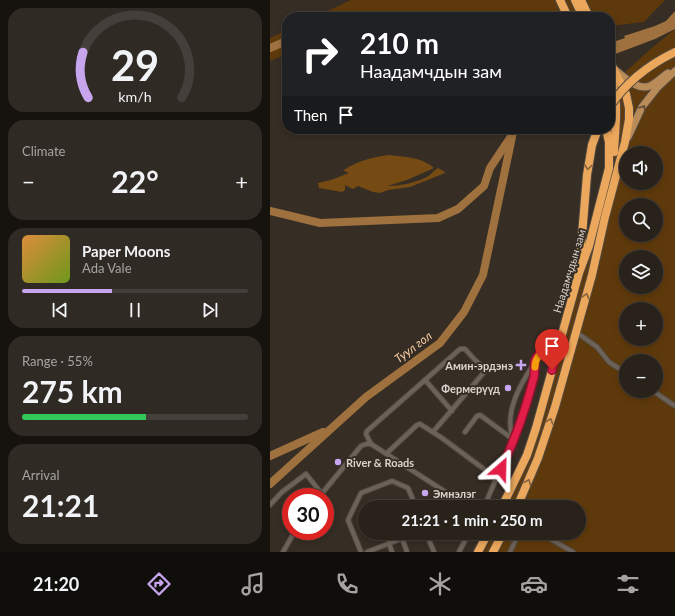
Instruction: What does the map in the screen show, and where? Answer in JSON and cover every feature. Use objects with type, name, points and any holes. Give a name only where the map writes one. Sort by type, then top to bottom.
[{"type":"highway","points":[[560,0],[566,12]]},
{"type":"highway","points":[[575,0],[581,12]]},
{"type":"highway","points":[[582,0],[587,12]]},
{"type":"highway","points":[[615,100],[634,78],[653,63],[675,52]]},
{"type":"highway","name":"Наадамчдын зам","points":[[520,500],[540,451],[554,409],[592,274],[605,217],[625,142],[629,119],[629,108],[626,94],[615,72]]},
{"type":"highway","points":[[579,273],[589,160],[596,134]]},
{"type":"highway","name":"Наадамчдын зам","points":[[505,500],[527,455],[544,400],[579,273],[589,246],[609,168],[609,142],[607,134]]},
{"type":"highway","points":[[597,215],[614,159],[614,134]]},
{"type":"highway","points":[[478,552],[484,540]]},
{"type":"highway","points":[[493,552],[499,540]]},
{"type":"main road","points":[[615,68],[633,84],[645,87],[654,84],[675,70]]},
{"type":"main road","points":[[625,142],[642,107],[657,88],[675,70]]},
{"type":"street","points":[[576,332],[597,346],[610,362],[619,368]]},
{"type":"street","points":[[514,440],[511,431],[511,415],[516,393],[541,353],[560,339]]},
{"type":"street","points":[[371,444],[366,431],[460,349],[465,349],[486,370],[433,432]]},
{"type":"street","points":[[487,500],[520,424],[534,375],[535,362]]},
{"type":"street","points":[[425,380],[452,411]]},
{"type":"street","points":[[663,398],[675,406]]},
{"type":"street","points":[[465,432],[477,416],[480,415],[514,440]]},
{"type":"street","points":[[387,453],[417,425],[420,424],[496,478]]},
{"type":"street","points":[[326,488],[361,446],[371,444],[458,500]]},
{"type":"street","points":[[287,488],[306,474],[315,488]]},
{"type":"street","points":[[361,552],[348,520],[361,493],[392,481],[408,488],[413,500]]},
{"type":"street","points":[[270,505],[282,492]]},
{"type":"street","points":[[283,552],[290,540]]},
{"type":"street","points":[[367,552],[398,540]]},
{"type":"street","points":[[403,540],[407,552]]},
{"type":"street","points":[[429,540],[434,552]]},
{"type":"street","points":[[459,552],[465,540]]},
{"type":"street","points":[[510,552],[516,540]]},
{"type":"street","points":[[552,540],[573,552]]},
{"type":"street","points":[[389,544],[392,552]]},
{"type":"shaded area","points":[[351,0],[665,0],[644,22],[615,25],[615,12],[326,12]]},
{"type":"shaded area","points":[[675,11],[675,29],[655,39],[615,54],[615,41],[625,38],[624,36],[666,21]]},
{"type":"shaded area","points":[[675,29],[675,552],[484,552],[490,540],[586,540],[586,500],[510,500],[543,417],[616,146],[615,81]]},
{"type":"shaded area","points":[[282,32],[282,56],[270,61],[270,38]]},
{"type":"shaded area","points":[[389,155],[418,160],[429,164],[434,168],[407,180],[387,186],[406,184],[421,180],[438,168],[445,173],[410,187],[388,190],[380,193],[358,186],[353,189],[345,185],[345,190],[342,192],[319,188],[318,183],[349,173],[344,170],[354,164],[371,158]]},
{"type":"waterway","points":[[270,48],[282,43]]},
{"type":"waterway","name":"Туул гол","points":[[270,211],[320,223],[438,218],[458,209],[484,186],[490,168],[513,134]]},
{"type":"waterway","name":"Туул гол","points":[[270,484],[366,397],[440,343],[464,312],[483,275],[512,137]]},
{"type":"waterway","points":[[270,456],[323,432]]},
{"type":"slow traffic","points":[[535,367],[535,362],[541,353],[557,341]]},
{"type":"place","name":"Амин-эрдэнэ","points":[[521,365]]},
{"type":"place","name":"Фермерүүд","points":[[508,388]]},
{"type":"place","name":"River & Roads","points":[[338,462]]},
{"type":"place","name":"Эмнэлэг","points":[[425,493]]},
{"type":"route","points":[[501,469],[520,424],[534,375],[535,362],[546,348],[560,339],[552,370]]}]
